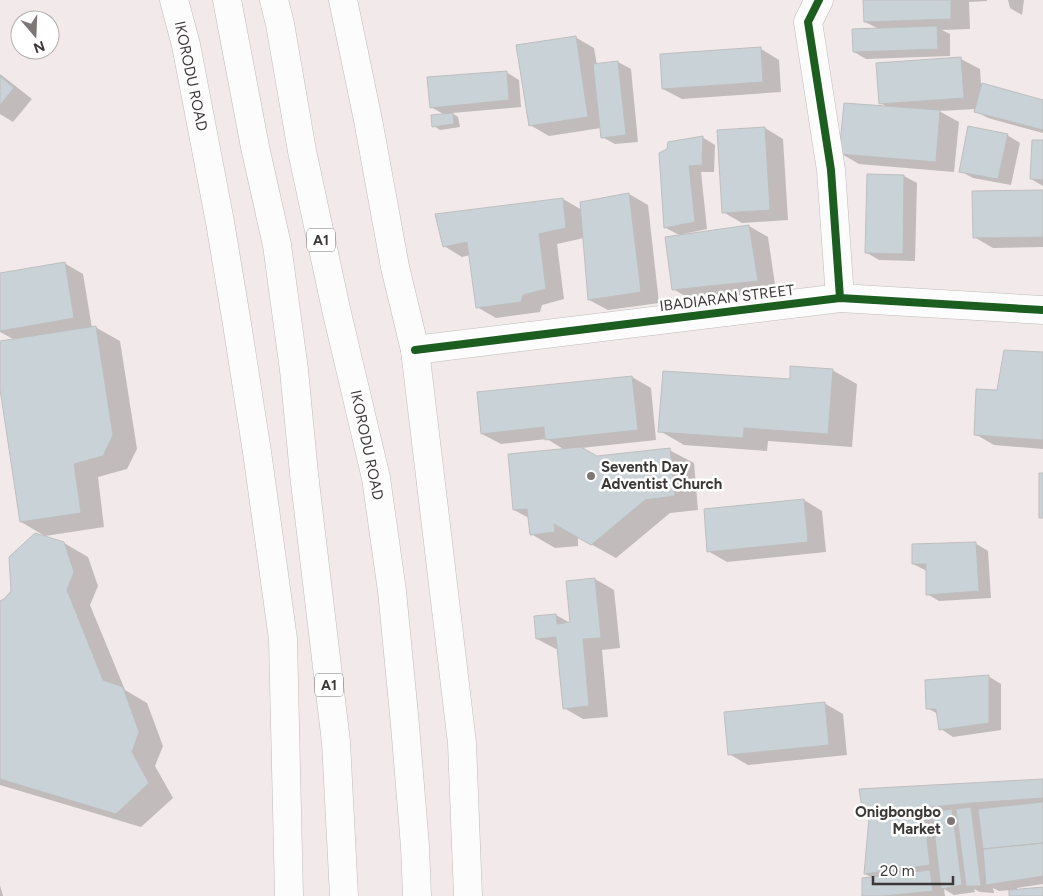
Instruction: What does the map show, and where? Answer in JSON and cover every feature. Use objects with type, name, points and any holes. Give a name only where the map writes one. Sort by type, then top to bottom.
[{"type":"main road","name":"IKORODU ROAD","points":[[174,0],[186,45],[220,222],[257,452],[283,639],[289,896]]},
{"type":"main road","name":"A1","points":[[227,0],[276,245],[294,370],[304,474],[336,742],[344,896]]},
{"type":"main road","name":"IKORODU ROAD","points":[[274,0],[308,179],[336,309],[376,478],[392,591],[415,846],[417,896]]},
{"type":"main road","points":[[342,0],[368,120],[395,267],[415,350],[462,743],[468,896]]},
{"type":"main road","points":[[819,0],[808,22],[831,170],[840,298]]},
{"type":"main road","name":"IBADIARAN STREET","points":[[415,350],[840,298],[1043,310]]},
{"type":"building","points":[[863,0],[951,0],[951,19],[864,22]]},
{"type":"building","points":[[937,26],[938,49],[853,52],[852,29]]},
{"type":"building","points":[[576,36],[588,117],[529,126],[516,45]]},
{"type":"building","points":[[761,47],[763,82],[662,89],[660,54]]},
{"type":"building","points":[[961,57],[964,98],[879,104],[876,63]]},
{"type":"building","points":[[618,61],[626,135],[601,138],[593,64]]},
{"type":"building","points":[[507,71],[509,100],[430,108],[427,77]]},
{"type":"building","points":[[0,76],[14,88],[0,105]]},
{"type":"building","points":[[982,83],[1043,100],[1043,130],[974,112]]},
{"type":"building","points":[[844,103],[940,110],[936,162],[839,154]]},
{"type":"building","points":[[453,113],[454,124],[432,127],[431,115]]},
{"type":"building","points":[[968,126],[1008,134],[998,179],[959,172]]},
{"type":"building","points":[[765,127],[770,210],[722,213],[717,130]]},
{"type":"building","points":[[703,136],[702,165],[689,166],[695,222],[664,228],[659,153],[667,149],[668,142]]},
{"type":"building","points":[[1032,140],[1043,140],[1043,180],[1030,179]]},
{"type":"building","points":[[867,174],[904,175],[903,254],[865,253]]},
{"type":"building","points":[[1043,190],[1043,237],[973,238],[972,191]]},
{"type":"building","points":[[629,193],[641,292],[588,300],[580,202]]},
{"type":"building","points":[[563,198],[566,228],[539,234],[546,289],[523,295],[521,302],[476,308],[467,242],[443,247],[435,214]]},
{"type":"building","points":[[749,225],[758,281],[672,290],[665,237]]},
{"type":"building","points":[[65,262],[74,318],[0,331],[0,273]]},
{"type":"building","points":[[96,326],[113,435],[103,456],[74,464],[81,513],[20,522],[0,389],[0,341]]},
{"type":"building","points":[[1004,350],[1043,352],[1043,440],[974,435],[976,389],[997,390]]},
{"type":"building","points":[[790,366],[833,369],[828,434],[744,428],[743,438],[658,432],[663,371],[790,379]]},
{"type":"building","points":[[632,376],[638,430],[545,440],[544,427],[481,434],[477,392]]},
{"type":"building","name":"Seventh Day Adventist Church","points":[[581,447],[597,456],[670,448],[675,496],[645,500],[591,545],[554,524],[555,532],[530,535],[527,509],[513,510],[508,454]]},
{"type":"building","points":[[1039,473],[1043,473],[1043,518],[1039,518]]},
{"type":"building","points":[[804,499],[808,542],[707,552],[704,509]]},
{"type":"building","points":[[35,533],[64,542],[74,572],[67,590],[103,680],[123,687],[139,732],[132,752],[149,783],[116,814],[0,779],[0,601],[11,591],[9,557]]},
{"type":"building","points":[[976,542],[979,591],[926,595],[926,564],[912,564],[912,544]]},
{"type":"building","points":[[595,578],[601,638],[583,639],[589,706],[563,709],[556,637],[536,639],[534,616],[556,614],[557,624],[570,622],[566,581]]},
{"type":"building","points":[[989,675],[989,723],[939,730],[936,709],[926,709],[925,680]]},
{"type":"building","points":[[825,702],[829,745],[728,755],[724,712]]},
{"type":"building","points":[[1043,779],[1043,798],[863,814],[859,789]]},
{"type":"building","points":[[1043,802],[1043,843],[983,849],[978,809]]},
{"type":"building","points":[[971,807],[981,886],[966,886],[956,809]]},
{"type":"building","points":[[952,809],[962,885],[941,889],[932,812]]},
{"type":"building","points":[[924,814],[930,865],[864,874],[869,818]]},
{"type":"building","points":[[1043,843],[1043,876],[986,885],[983,849]]},
{"type":"building","points":[[930,870],[933,891],[884,896],[862,896],[862,878]]},
{"type":"building","points":[[1043,887],[1043,896],[1009,896],[1009,890]]},
{"type":"cycle path","points":[[819,0],[808,22],[831,170],[840,298]]},
{"type":"cycle path","points":[[415,350],[840,298],[1043,310]]},
{"type":"place","name":"Seventh Day Adventist Church","points":[[591,476]]},
{"type":"place","name":"Onigbongbo Market","points":[[951,821]]}]
